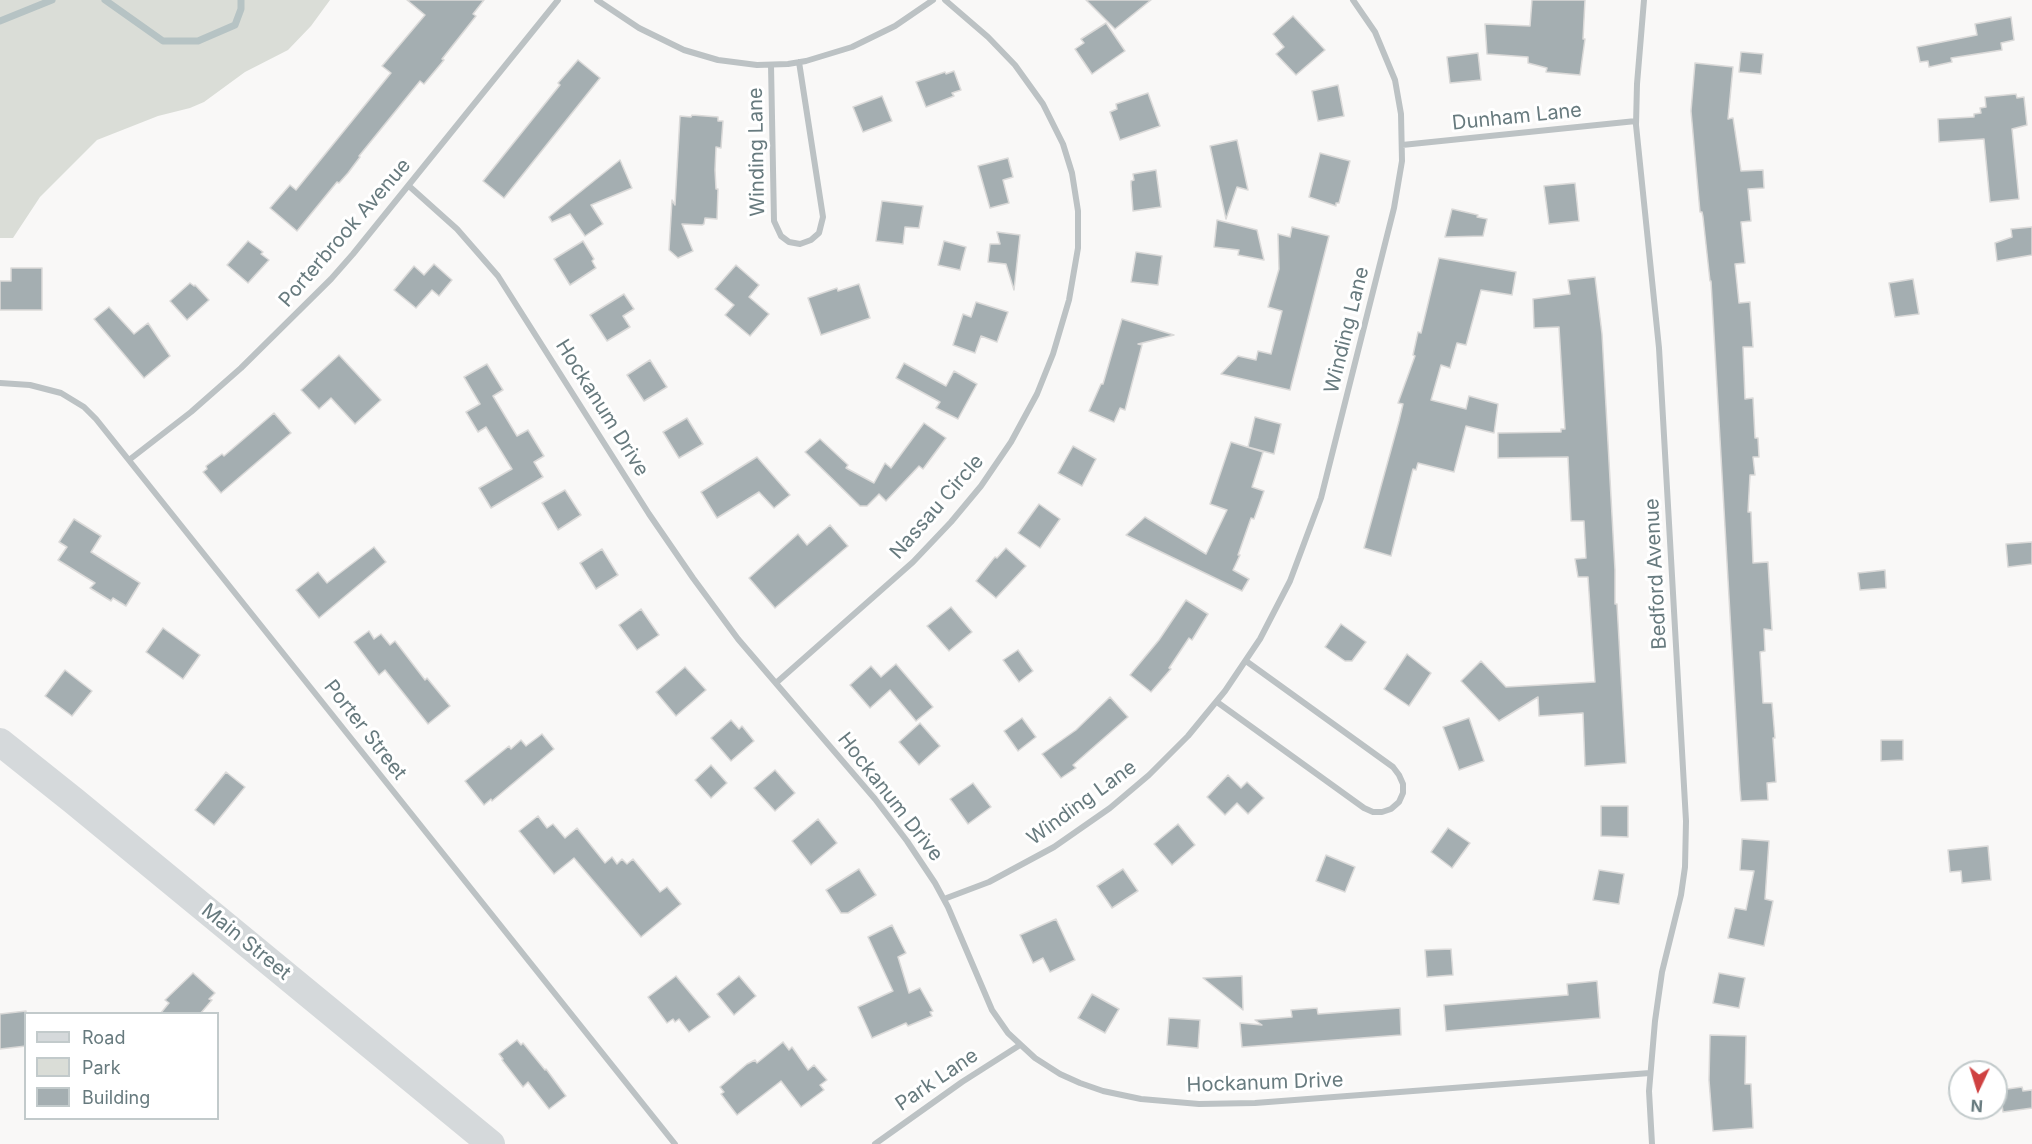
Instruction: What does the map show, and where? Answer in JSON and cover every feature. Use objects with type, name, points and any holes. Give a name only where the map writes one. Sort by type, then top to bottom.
[{"type":"main road","name":"Main Street","points":[[0,742],[491,1144]]},
{"type":"street","name":"Porterbrook Avenue","points":[[129,460],[218,389],[287,325],[353,254],[558,0]]},
{"type":"street","name":"Winding Lane","points":[[597,0],[639,28],[684,50],[728,62],[771,65],[799,62],[863,42],[905,20],[933,0]]},
{"type":"street","name":"Nassau Circle","points":[[776,683],[914,562],[943,532],[981,486],[1011,442],[1037,394],[1053,354],[1070,300],[1076,259],[1078,212],[1072,173],[1063,144],[1043,104],[1015,65],[988,37],[945,0]]},
{"type":"street","name":"Winding Lane","points":[[944,899],[989,882],[1019,867],[1091,822],[1149,775],[1188,736],[1217,702],[1268,625],[1290,581],[1321,498],[1399,184],[1402,145],[1401,114],[1395,80],[1375,32],[1353,0]]},
{"type":"street","name":"Bedford Avenue","points":[[1644,0],[1636,121],[1659,348],[1686,821],[1684,876],[1659,988],[1650,1073],[1652,1144]]},
{"type":"street","name":"Winding Lane","points":[[771,65],[774,221],[781,236],[789,242],[800,244],[815,237],[821,228],[823,217],[799,62]]},
{"type":"street","name":"Dunham Lane","points":[[1402,145],[1636,121]]},
{"type":"street","name":"Hockanum Drive","points":[[409,186],[457,229],[498,276],[663,536],[738,639],[892,821],[926,869],[944,899],[992,1010],[1004,1028],[1020,1045],[1047,1067],[1086,1085],[1129,1097],[1188,1104],[1255,1103],[1650,1073]]},
{"type":"street","name":"Porter Street","points":[[0,383],[30,384],[49,389],[74,400],[96,419],[675,1144]]},
{"type":"street","points":[[1217,702],[1364,808],[1373,812],[1382,812],[1391,809],[1399,802],[1403,783],[1393,767],[1246,661]]},
{"type":"street","name":"Park Lane","points":[[875,1144],[953,1088],[1020,1045]]},
{"type":"green space","points":[[0,0],[330,0],[311,26],[288,50],[245,72],[204,102],[158,116],[97,140],[40,197],[13,238],[0,238]]},
{"type":"building","points":[[407,0],[484,0],[473,14],[476,16],[442,59],[444,60],[424,84],[420,81],[359,156],[348,173],[339,183],[337,182],[297,231],[270,208],[290,185],[296,190],[391,73],[382,66],[425,15]]},
{"type":"building","points":[[1086,0],[1151,0],[1115,29]]},
{"type":"building","points":[[1532,0],[1585,0],[1583,39],[1585,39],[1580,75],[1546,72],[1547,68],[1528,63],[1528,57],[1487,54],[1485,24],[1530,26]]},
{"type":"building","points":[[1293,16],[1325,50],[1296,75],[1276,54],[1284,47],[1273,34]]},
{"type":"building","points":[[2011,17],[2014,40],[2001,43],[2002,50],[1951,58],[1952,62],[1929,67],[1928,61],[1920,62],[1917,47],[1977,35],[1975,24]]},
{"type":"building","points":[[1106,23],[1125,51],[1092,74],[1075,49],[1084,43],[1081,39]]},
{"type":"building","points":[[1741,52],[1763,54],[1761,74],[1739,72]]},
{"type":"building","points":[[1478,53],[1481,80],[1450,83],[1447,57]]},
{"type":"building","points":[[578,60],[600,78],[504,198],[483,181]]},
{"type":"building","points":[[1695,63],[1733,67],[1728,119],[1733,118],[1741,171],[1763,170],[1764,188],[1748,189],[1751,221],[1741,222],[1745,263],[1735,264],[1739,303],[1750,302],[1753,347],[1743,347],[1745,399],[1753,398],[1755,438],[1758,438],[1759,457],[1753,457],[1755,475],[1750,475],[1748,512],[1751,512],[1753,563],[1768,562],[1772,630],[1764,629],[1765,651],[1760,652],[1763,703],[1772,703],[1776,782],[1767,783],[1768,800],[1741,801],[1711,281],[1703,217],[1700,212],[1691,111]]},
{"type":"building","points":[[954,71],[961,90],[952,93],[954,96],[926,107],[916,82]]},
{"type":"building","points":[[1338,85],[1344,116],[1318,121],[1312,91]]},
{"type":"building","points":[[1148,93],[1160,126],[1120,140],[1110,112],[1117,109],[1116,104]]},
{"type":"building","points":[[2016,94],[2017,98],[2024,97],[2027,125],[2012,129],[2019,199],[1990,202],[1984,139],[1939,142],[1938,119],[1974,117],[1974,114],[1981,113],[1980,108],[1986,107],[1985,97]]},
{"type":"building","points":[[882,96],[892,121],[863,132],[853,107]]},
{"type":"building","points":[[692,115],[718,117],[718,121],[723,121],[721,148],[716,147],[717,219],[705,218],[702,225],[682,224],[693,251],[678,258],[669,250],[672,200],[675,205],[680,116],[691,117]]},
{"type":"building","points":[[1237,140],[1248,190],[1237,187],[1226,219],[1210,146]]},
{"type":"building","points":[[1320,153],[1350,161],[1339,203],[1336,203],[1336,206],[1309,197]]},
{"type":"building","points":[[1008,158],[1013,177],[1003,180],[1009,203],[990,208],[978,166]]},
{"type":"building","points":[[620,160],[632,188],[591,205],[603,224],[585,236],[570,214],[552,222],[549,217]]},
{"type":"building","points":[[1156,170],[1161,207],[1133,211],[1131,181],[1134,180],[1133,174]]},
{"type":"building","points":[[1575,183],[1579,221],[1549,224],[1544,186]]},
{"type":"building","points":[[882,201],[923,206],[919,228],[905,227],[903,244],[876,241]]},
{"type":"building","points":[[1452,209],[1487,219],[1483,236],[1445,237]]},
{"type":"building","points":[[1217,220],[1257,230],[1264,260],[1238,255],[1239,250],[1214,247]]},
{"type":"building","points":[[1292,227],[1329,236],[1290,390],[1221,374],[1238,356],[1256,360],[1258,351],[1271,354],[1282,311],[1268,307],[1279,269],[1278,234],[1290,237]]},
{"type":"building","points":[[2032,227],[2032,255],[1997,261],[1995,243],[2012,237],[2011,229]]},
{"type":"building","points":[[997,232],[1020,235],[1014,290],[1006,264],[988,262],[990,244],[1000,244]]},
{"type":"building","points":[[248,241],[263,252],[261,254],[269,260],[248,283],[227,265]]},
{"type":"building","points":[[583,241],[594,259],[592,261],[596,268],[570,285],[554,259]]},
{"type":"building","points":[[944,241],[966,247],[960,270],[938,265]]},
{"type":"building","points":[[1136,252],[1162,256],[1158,285],[1131,282]]},
{"type":"building","points":[[1439,258],[1516,272],[1512,295],[1481,290],[1466,345],[1457,343],[1450,368],[1441,365],[1431,400],[1466,409],[1469,396],[1498,404],[1494,433],[1466,426],[1454,472],[1418,463],[1416,470],[1413,469],[1391,556],[1364,548],[1403,404],[1398,403],[1415,356],[1413,355],[1418,332],[1421,333]]},
{"type":"building","points":[[434,264],[452,280],[439,296],[432,290],[416,308],[394,290],[414,266],[424,275]]},
{"type":"building","points":[[736,265],[759,285],[749,297],[769,314],[750,336],[725,315],[734,305],[715,289]]},
{"type":"building","points":[[11,268],[42,268],[42,310],[0,310],[0,281],[11,281]]},
{"type":"building","points":[[1595,277],[1602,334],[1615,604],[1617,604],[1626,763],[1585,766],[1583,713],[1539,716],[1538,697],[1499,721],[1461,681],[1481,661],[1506,687],[1595,682],[1588,577],[1578,577],[1575,559],[1586,558],[1584,521],[1571,521],[1568,457],[1498,458],[1498,433],[1561,432],[1561,429],[1565,429],[1559,327],[1534,328],[1533,299],[1570,294],[1568,280]]},
{"type":"building","points":[[1913,279],[1919,314],[1895,317],[1889,283]]},
{"type":"building","points":[[190,283],[195,285],[209,300],[187,320],[170,301]]},
{"type":"building","points":[[859,284],[870,318],[821,335],[808,298],[837,288],[838,291]]},
{"type":"building","points":[[624,294],[634,309],[623,316],[630,327],[607,341],[590,315]]},
{"type":"building","points":[[976,302],[1008,312],[997,342],[981,336],[975,353],[953,345],[963,314],[971,317]]},
{"type":"building","points":[[109,307],[134,334],[148,323],[170,356],[144,378],[94,319]]},
{"type":"building","points":[[1122,319],[1174,335],[1138,344],[1142,345],[1125,410],[1120,408],[1114,422],[1089,411],[1103,384]]},
{"type":"building","points":[[339,355],[381,400],[355,424],[331,398],[319,409],[301,390]]},
{"type":"building","points":[[650,360],[667,387],[644,401],[627,375]]},
{"type":"building","points":[[904,363],[946,386],[954,371],[977,384],[958,419],[936,408],[940,402],[896,378]]},
{"type":"building","points":[[487,364],[503,390],[493,396],[517,436],[528,430],[544,456],[534,462],[543,477],[491,508],[479,488],[512,469],[486,427],[478,432],[466,412],[480,404],[464,377]]},
{"type":"building","points":[[274,413],[291,433],[221,493],[203,472],[207,469],[206,466],[222,454],[224,456]]},
{"type":"building","points":[[1255,417],[1281,424],[1274,454],[1248,447]]},
{"type":"building","points":[[687,418],[703,444],[679,458],[663,432]]},
{"type":"building","points":[[924,423],[946,438],[923,469],[919,466],[886,501],[879,494],[867,506],[860,506],[805,452],[820,439],[848,465],[846,468],[874,483],[885,463],[891,468]]},
{"type":"building","points":[[1231,442],[1263,452],[1252,487],[1264,491],[1254,519],[1251,518],[1233,570],[1249,579],[1242,591],[1126,535],[1145,517],[1206,554],[1227,510],[1210,504]]},
{"type":"building","points":[[1073,446],[1096,459],[1082,486],[1058,473]]},
{"type":"building","points":[[757,457],[790,495],[774,508],[759,492],[717,518],[701,492]]},
{"type":"building","points":[[565,490],[581,515],[558,530],[542,503]]},
{"type":"building","points":[[1039,504],[1060,519],[1040,548],[1018,533]]},
{"type":"building","points":[[74,519],[101,536],[91,552],[140,583],[126,606],[113,598],[111,601],[90,588],[95,583],[58,560],[67,547],[59,542]]},
{"type":"building","points":[[830,525],[848,546],[775,608],[749,578],[798,534],[807,545]]},
{"type":"building","points":[[2032,542],[2032,564],[2008,567],[2006,544]]},
{"type":"building","points":[[374,547],[386,562],[319,618],[296,590],[318,572],[327,583]]},
{"type":"building","points":[[1006,548],[1026,566],[996,598],[976,581],[995,557],[997,558]]},
{"type":"building","points":[[602,549],[618,575],[596,589],[580,563]]},
{"type":"building","points":[[1885,570],[1886,588],[1860,590],[1858,573]]},
{"type":"building","points":[[1186,600],[1208,614],[1192,640],[1189,638],[1169,668],[1171,669],[1151,692],[1130,675],[1159,640]]},
{"type":"building","points":[[951,607],[972,632],[949,651],[927,626]]},
{"type":"building","points":[[641,609],[659,635],[637,650],[619,625]]},
{"type":"building","points":[[1341,624],[1366,642],[1352,661],[1345,661],[1325,647]]},
{"type":"building","points":[[163,628],[200,655],[183,679],[146,652]]},
{"type":"building","points":[[369,631],[374,639],[381,634],[390,645],[395,641],[425,680],[427,678],[450,706],[428,724],[385,670],[379,675],[354,642]]},
{"type":"building","points":[[1018,650],[1033,671],[1019,682],[1003,660]]},
{"type":"building","points":[[1407,654],[1431,673],[1409,706],[1384,689]]},
{"type":"building","points":[[896,664],[933,707],[916,721],[890,690],[870,708],[850,685],[871,666],[881,677]]},
{"type":"building","points":[[685,667],[706,690],[676,716],[656,692]]},
{"type":"building","points":[[65,670],[92,691],[72,716],[45,696]]},
{"type":"building","points":[[1110,697],[1128,717],[1073,765],[1076,768],[1061,778],[1042,754],[1076,730]]},
{"type":"building","points":[[1022,718],[1036,737],[1018,751],[1004,731]]},
{"type":"building","points":[[1469,718],[1484,761],[1459,770],[1443,727]]},
{"type":"building","points":[[731,720],[739,729],[742,726],[754,741],[731,761],[711,738]]},
{"type":"building","points":[[920,723],[940,746],[919,765],[899,742]]},
{"type":"building","points":[[542,734],[554,749],[492,801],[491,799],[484,805],[465,781],[509,746],[511,749],[521,740],[526,746]]},
{"type":"building","points":[[1881,740],[1903,740],[1903,760],[1881,761]]},
{"type":"building","points":[[711,765],[727,783],[711,798],[695,780]]},
{"type":"building","points":[[775,770],[795,793],[775,811],[754,788]]},
{"type":"building","points":[[226,772],[245,787],[214,825],[195,810]]},
{"type":"building","points":[[1228,775],[1241,788],[1247,782],[1264,798],[1248,814],[1237,803],[1225,815],[1207,797]]},
{"type":"building","points":[[973,783],[991,807],[968,824],[950,799]]},
{"type":"building","points":[[1601,806],[1628,806],[1628,837],[1601,836]]},
{"type":"building","points":[[538,816],[547,828],[553,824],[565,838],[577,828],[605,863],[612,857],[617,864],[622,859],[627,864],[633,859],[660,892],[667,887],[681,904],[641,937],[574,858],[554,874],[519,831]]},
{"type":"building","points":[[818,819],[837,843],[811,865],[792,841]]},
{"type":"building","points":[[1178,824],[1195,845],[1172,865],[1154,844]]},
{"type":"building","points":[[1448,828],[1470,843],[1452,868],[1431,852]]},
{"type":"building","points":[[1742,839],[1769,841],[1765,899],[1773,901],[1764,946],[1728,938],[1735,908],[1746,910],[1754,871],[1740,870]]},
{"type":"building","points":[[1988,846],[1991,880],[1962,883],[1961,871],[1950,872],[1948,850]]},
{"type":"building","points":[[1326,855],[1355,867],[1345,892],[1316,881]]},
{"type":"building","points":[[859,869],[876,895],[848,913],[841,913],[826,890]]},
{"type":"building","points":[[1123,869],[1138,891],[1112,908],[1097,886]]},
{"type":"building","points":[[1599,870],[1624,874],[1619,904],[1593,900]]},
{"type":"building","points":[[1056,919],[1075,960],[1050,972],[1043,958],[1033,963],[1020,935]]},
{"type":"building","points":[[892,925],[906,953],[898,957],[909,993],[920,988],[933,1011],[930,1012],[932,1016],[908,1026],[906,1023],[872,1038],[858,1007],[893,991],[868,937]]},
{"type":"building","points":[[1451,949],[1453,975],[1427,977],[1425,950]]},
{"type":"building","points":[[193,973],[215,993],[202,1012],[162,1012],[169,1003],[165,1000]]},
{"type":"building","points":[[1719,973],[1745,978],[1739,1008],[1713,1003]]},
{"type":"building","points":[[676,976],[710,1017],[689,1032],[679,1019],[675,1022],[673,1019],[667,1023],[648,997]]},
{"type":"building","points":[[739,976],[756,996],[734,1015],[717,994]]},
{"type":"building","points":[[1242,976],[1243,1010],[1203,978]]},
{"type":"building","points":[[1597,981],[1600,1018],[1446,1031],[1444,1005],[1568,995],[1567,984]]},
{"type":"building","points":[[1092,994],[1119,1009],[1105,1033],[1078,1018]]},
{"type":"building","points":[[1317,1008],[1318,1014],[1400,1008],[1401,1035],[1242,1047],[1240,1023],[1262,1025],[1255,1020],[1292,1017],[1291,1010]]},
{"type":"building","points":[[26,1011],[24,1012],[24,1046],[0,1049],[0,1014]]},
{"type":"building","points":[[1169,1018],[1200,1020],[1198,1048],[1167,1045]]},
{"type":"building","points":[[1710,1035],[1746,1036],[1745,1084],[1751,1084],[1753,1128],[1713,1131],[1709,1080]]},
{"type":"building","points":[[517,1040],[521,1045],[523,1043],[546,1069],[566,1096],[549,1109],[528,1082],[523,1087],[499,1054]]},
{"type":"building","points":[[783,1042],[789,1050],[792,1047],[808,1070],[814,1065],[827,1080],[820,1085],[824,1090],[801,1107],[781,1081],[737,1115],[721,1094],[724,1092],[720,1087],[747,1064],[755,1060],[757,1063]]},
{"type":"building","points":[[2022,1087],[2023,1091],[2032,1090],[2032,1108],[2008,1111],[2008,1089]]},
{"type":"waterway","points":[[0,21],[52,0]]},
{"type":"waterway","points":[[105,0],[163,41],[198,41],[235,25],[241,9],[241,0]]}]
